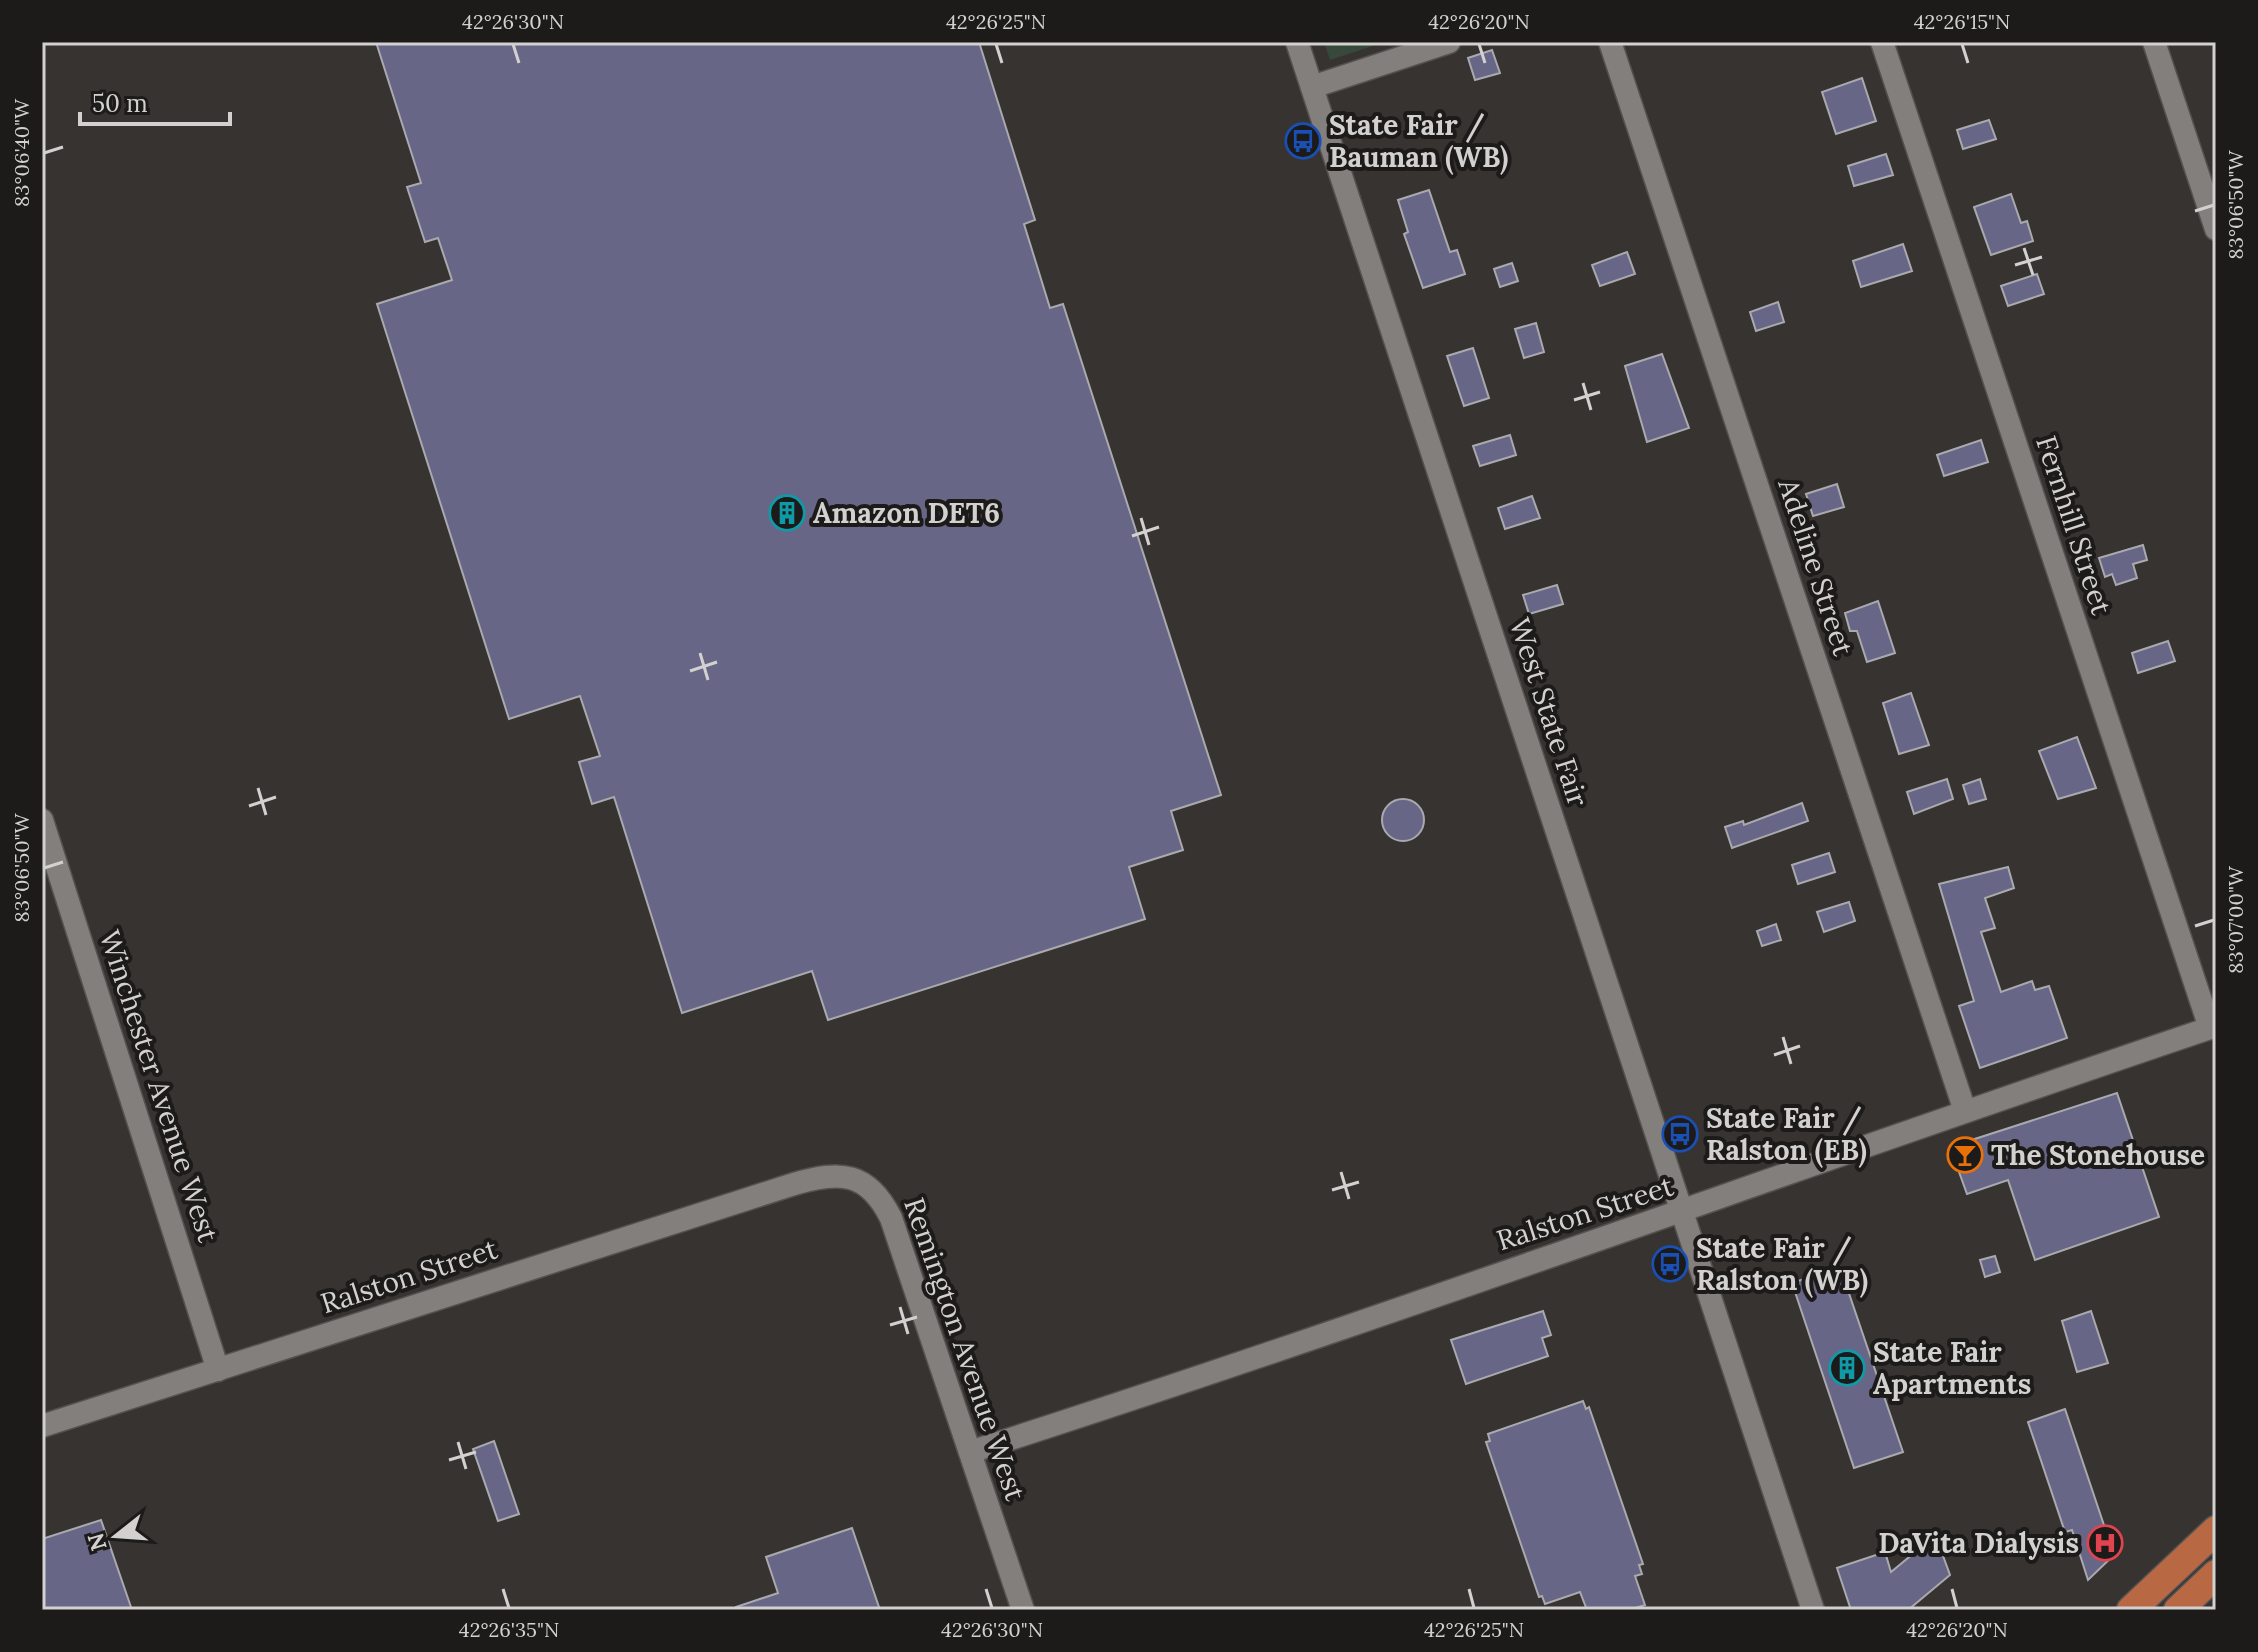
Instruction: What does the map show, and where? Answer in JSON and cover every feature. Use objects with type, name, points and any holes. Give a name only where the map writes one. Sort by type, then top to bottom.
[{"type":"main road","points":[[2131,1610],[2216,1530]]},
{"type":"main road","points":[[2178,1610],[2216,1574]]},
{"type":"street","name":"West State Fair","points":[[1297,42],[1813,1610]]},
{"type":"street","points":[[1312,87],[1449,42]]},
{"type":"street","name":"Adeline Street","points":[[1610,42],[1965,1111]]},
{"type":"street","name":"Fernhill Street","points":[[1882,42],[2213,1027]]},
{"type":"street","points":[[2154,42],[2216,229]]},
{"type":"street","name":"Winchester Avenue West","points":[[42,820],[218,1370]]},
{"type":"street","name":"Ralston Street","points":[[970,1452],[1681,1213],[1965,1111],[2213,1027]]},
{"type":"street","name":"Remington Avenue West","points":[[794,1184],[843,1176],[870,1187],[882,1198],[900,1242],[1023,1610]]},
{"type":"street","name":"Ralston Street","points":[[42,1426],[794,1184]]},
{"type":"green space","points":[[1324,42],[1385,42],[1330,60]]},
{"type":"building","name":"Amazon DET6","points":[[376,42],[979,42],[1035,220],[1024,224],[1050,308],[1063,304],[1221,795],[1171,811],[1183,850],[1129,867],[1145,919],[828,1020],[812,971],[682,1013],[614,797],[592,804],[579,762],[600,756],[580,696],[509,719],[377,304],[452,280],[438,238],[425,242],[407,187],[421,183]]},
{"type":"building","points":[[1492,50],[1500,73],[1475,80],[1468,58]]},
{"type":"building","points":[[1862,78],[1876,121],[1836,134],[1822,92]]},
{"type":"building","points":[[1989,120],[1996,139],[1963,149],[1957,130]]},
{"type":"building","points":[[1886,154],[1893,175],[1854,186],[1848,166]]},
{"type":"building","points":[[1429,190],[1450,252],[1457,250],[1465,274],[1423,288],[1404,234],[1408,232],[1398,200]]},
{"type":"building","points":[[2011,194],[2021,223],[2027,221],[2033,241],[1991,255],[1974,207]]},
{"type":"building","points":[[1903,244],[1912,271],[1861,287],[1853,261]]},
{"type":"building","points":[[1627,252],[1635,274],[1600,286],[1592,265]]},
{"type":"building","points":[[1512,263],[1518,281],[1500,287],[1494,269]]},
{"type":"building","points":[[2037,274],[2044,294],[2008,306],[2001,286]]},
{"type":"building","points":[[1778,302],[1784,322],[1756,331],[1750,312]]},
{"type":"building","points":[[1536,323],[1544,352],[1524,358],[1515,329]]},
{"type":"building","points":[[1473,348],[1489,398],[1464,406],[1447,356]]},
{"type":"building","points":[[1662,354],[1689,428],[1647,442],[1625,366]]},
{"type":"building","points":[[1510,435],[1516,455],[1480,466],[1473,446]]},
{"type":"building","points":[[1981,440],[1988,462],[1944,476],[1937,455]]},
{"type":"building","points":[[1837,484],[1844,507],[1813,516],[1806,494]]},
{"type":"building","points":[[1532,496],[1540,518],[1505,529],[1498,508]]},
{"type":"building","points":[[2143,545],[2147,560],[2133,564],[2137,578],[2116,585],[2112,574],[2105,577],[2099,558]]},
{"type":"building","points":[[1557,585],[1563,604],[1529,614],[1523,595]]},
{"type":"building","points":[[1878,601],[1895,653],[1867,662],[1857,631],[1850,631],[1845,613]]},
{"type":"building","points":[[2168,641],[2175,661],[2138,673],[2132,653]]},
{"type":"building","points":[[1911,693],[1929,745],[1899,754],[1883,703]]},
{"type":"building","points":[[2077,737],[2096,788],[2058,799],[2039,751]]},
{"type":"building","points":[[1947,779],[1953,799],[1914,814],[1907,792]]},
{"type":"building","points":[[1980,779],[1986,799],[1969,804],[1963,785]]},
{"type":"building","points":[[1403,799],[1418,805],[1424,820],[1418,835],[1403,841],[1388,835],[1382,820],[1388,805]]},
{"type":"building","points":[[1802,803],[1808,821],[1732,848],[1725,827],[1743,821],[1744,825]]},
{"type":"building","points":[[1829,853],[1835,872],[1798,884],[1792,865]]},
{"type":"building","points":[[2008,867],[2014,888],[1985,898],[1995,928],[1981,932],[2001,992],[2032,981],[2035,990],[2049,986],[2067,1038],[1980,1068],[1959,1006],[1974,1001],[1939,884]]},
{"type":"building","points":[[1849,902],[1855,921],[1824,932],[1817,912]]},
{"type":"building","points":[[1776,924],[1781,940],[1762,946],[1757,931]]},
{"type":"building","points":[[2117,1093],[2159,1217],[2035,1260],[2008,1180],[1967,1194],[1950,1147]]},
{"type":"building","points":[[1995,1256],[2000,1272],[1985,1277],[1980,1260]]},
{"type":"building","name":"State Fair Apartments","points":[[1840,1267],[1903,1452],[1854,1468],[1792,1283]]},
{"type":"building","points":[[1543,1311],[1551,1335],[1542,1338],[1548,1356],[1466,1384],[1451,1340]]},
{"type":"building","points":[[2091,1311],[2108,1363],[2077,1372],[2062,1321]]},
{"type":"building","points":[[1583,1401],[1586,1409],[1589,1407],[1643,1564],[1639,1565],[1642,1574],[1635,1576],[1645,1605],[1629,1610],[1587,1610],[1580,1592],[1545,1604],[1542,1596],[1539,1597],[1486,1442],[1490,1441],[1488,1434]]},
{"type":"building","points":[[2065,1409],[2114,1555],[2088,1580],[2072,1530],[2065,1532],[2028,1422]]},
{"type":"building","points":[[494,1441],[519,1514],[498,1521],[473,1449]]},
{"type":"building","points":[[101,1520],[132,1610],[42,1610],[42,1539]]},
{"type":"building","points":[[852,1528],[880,1610],[736,1610],[736,1607],[778,1593],[766,1557]]},
{"type":"building","points":[[1931,1539],[1942,1553],[1950,1575],[1908,1610],[1851,1610],[1837,1568],[1885,1552],[1891,1572]]},
{"type":"place","name":"State Fair / Bauman (WB)","points":[[1303,141]]},
{"type":"place","name":"Amazon DET6","points":[[787,513]]},
{"type":"place","name":"State Fair / Ralston (EB)","points":[[1680,1134]]},
{"type":"place","name":"The Stonehouse","points":[[1965,1155]]},
{"type":"place","name":"State Fair / Ralston (WB)","points":[[1670,1264]]},
{"type":"place","name":"State Fair Apartments","points":[[1847,1368]]},
{"type":"place","name":"DaVita Dialysis","points":[[2105,1543]]}]
